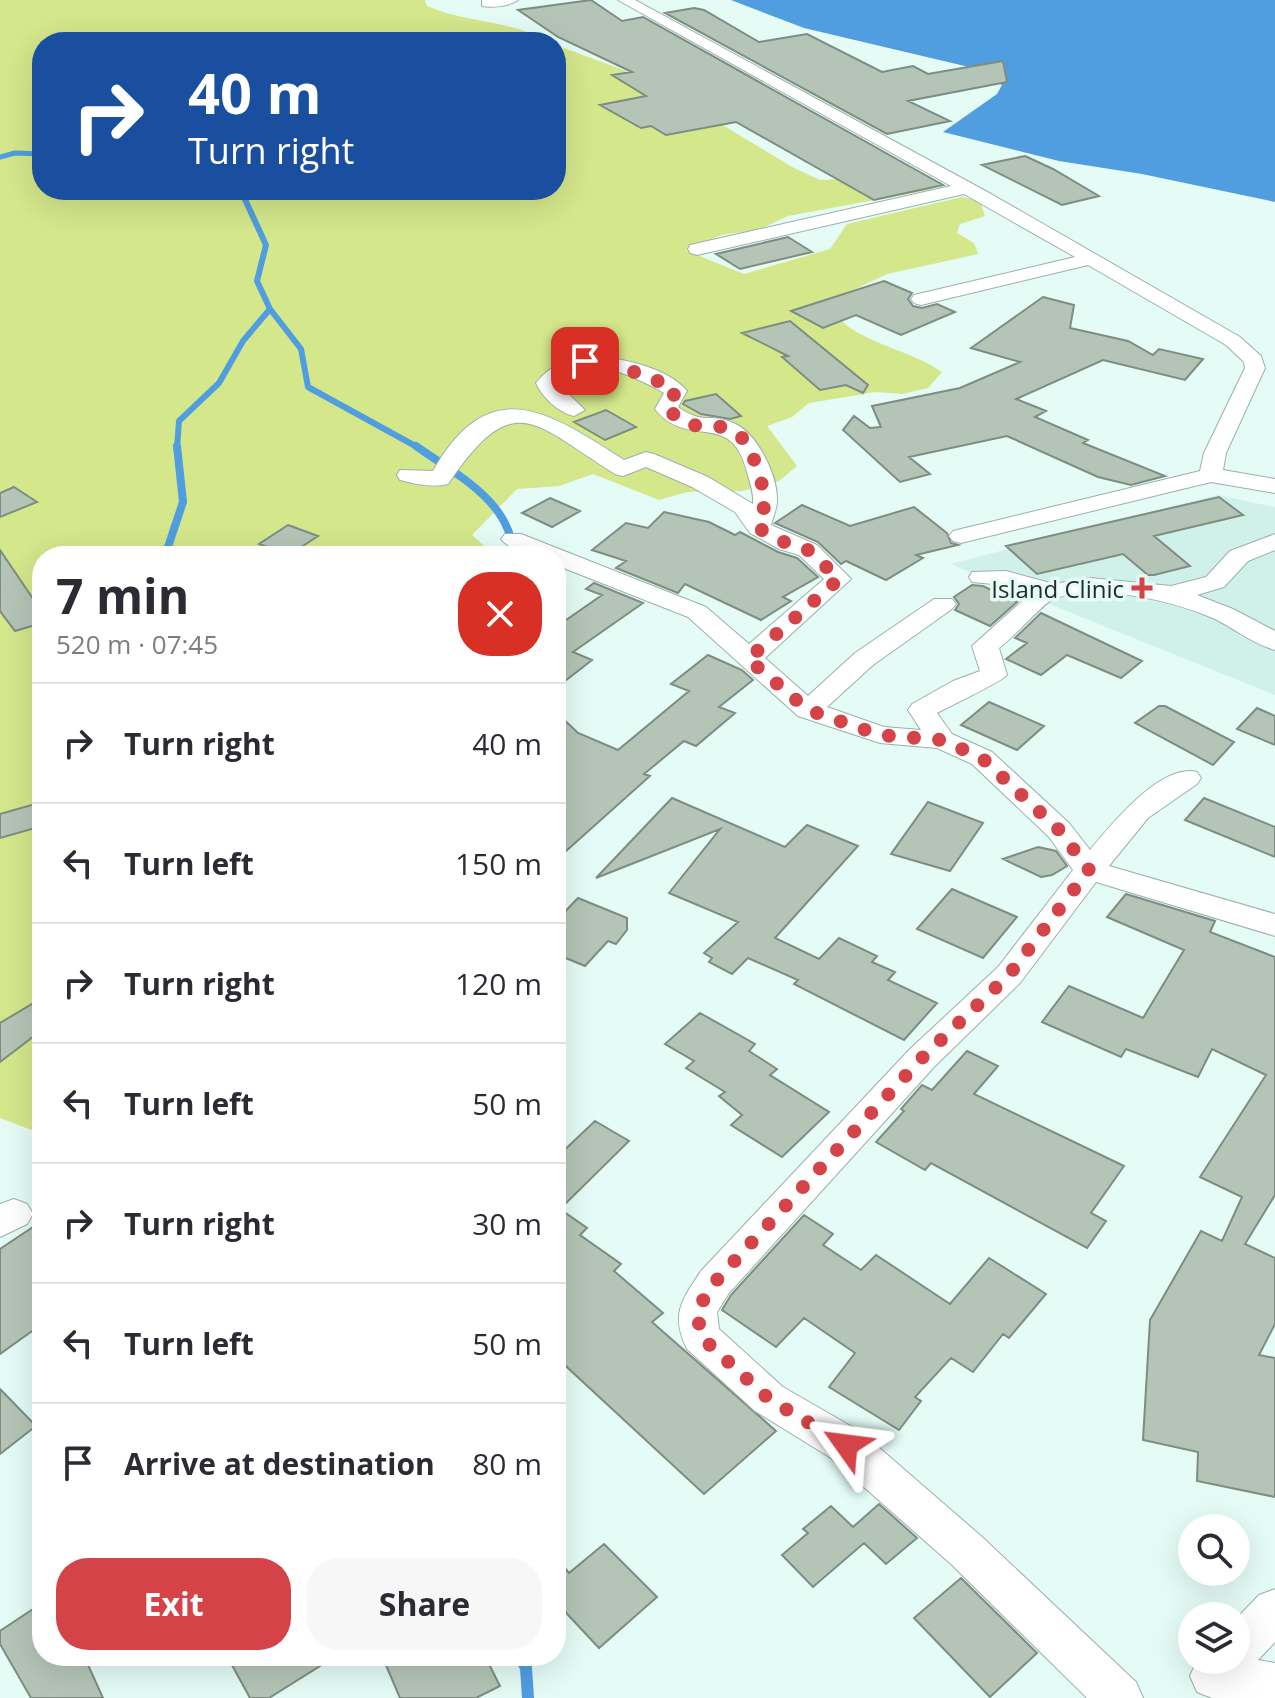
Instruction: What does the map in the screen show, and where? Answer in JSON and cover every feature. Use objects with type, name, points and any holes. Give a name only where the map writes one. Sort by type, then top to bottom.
[{"type":"street","points":[[487,3],[511,0]]},
{"type":"street","points":[[625,0],[966,188],[1222,334],[1254,360],[1255,368],[1215,453],[1211,475]]},
{"type":"street","points":[[697,249],[966,188]]},
{"type":"street","points":[[921,299],[1092,259]]},
{"type":"street","points":[[574,410],[550,390],[547,383],[560,372],[585,361],[634,370],[676,391],[666,409],[689,425],[726,427],[745,440],[757,466],[766,500],[758,528]]},
{"type":"street","points":[[408,475],[440,479],[449,459],[476,433],[505,416],[534,416],[623,469],[646,459],[700,482],[744,507],[758,528],[788,544],[808,550],[839,579],[748,659]]},
{"type":"street","points":[[961,536],[1211,475],[1275,486]]},
{"type":"street","points":[[513,539],[531,546]]},
{"type":"street","points":[[1172,594],[1215,582],[1239,556],[1275,541]]},
{"type":"street","points":[[566,560],[697,612],[808,710],[880,735],[942,740],[982,758],[1059,830],[1089,870],[1275,925]]},
{"type":"street","points":[[981,577],[1006,578],[1053,592],[1090,585],[1172,594],[1224,614],[1275,642]]},
{"type":"street","points":[[942,740],[922,710],[963,687],[994,675],[985,646],[1007,630],[1038,599]]},
{"type":"street","points":[[808,710],[864,659],[943,604]]},
{"type":"street","points":[[1120,1698],[966,1550],[846,1445],[769,1399],[701,1337],[697,1310],[715,1282],[922,1058],[1009,975],[1089,870],[1138,812],[1187,778]]},
{"type":"street","points":[[1250,1637],[1275,1610]]},
{"type":"street","points":[[1229,1674],[1275,1686]]},
{"type":"shaded area","name":"Island Clinic","points":[[1217,495],[1275,507],[1275,695],[950,564]]},
{"type":"green space","points":[[0,0],[425,0],[427,6],[442,12],[527,32],[32,32],[32,200],[566,200],[566,49],[645,78],[794,168],[820,180],[917,175],[943,183],[929,190],[788,216],[758,230],[721,235],[685,250],[744,274],[830,249],[847,224],[962,197],[980,201],[985,216],[960,224],[957,233],[974,243],[978,254],[887,274],[832,300],[838,316],[849,327],[942,372],[928,388],[903,394],[876,392],[809,403],[792,417],[767,426],[797,466],[779,481],[742,491],[687,492],[659,500],[593,474],[559,486],[517,489],[472,535],[484,546],[32,546],[32,1130],[0,1118]]},
{"type":"water","points":[[731,0],[1275,0],[1275,202],[1142,174],[1059,161],[943,132],[997,94],[1002,85],[969,67],[804,28]]},
{"type":"building","points":[[591,0],[622,21],[643,17],[943,185],[874,200],[736,122],[666,135],[651,126],[641,128],[600,105],[646,96],[612,75],[632,72],[566,41],[566,32],[551,32],[518,10]]},
{"type":"building","points":[[694,8],[704,10],[759,42],[807,34],[882,72],[913,66],[928,74],[1003,61],[1007,82],[908,101],[950,121],[887,134],[665,13]]},
{"type":"building","points":[[1025,156],[1099,196],[1062,205],[982,165]]},
{"type":"building","points":[[788,237],[812,252],[740,269],[716,254]]},
{"type":"building","points":[[884,281],[912,293],[908,299],[913,306],[922,308],[937,304],[955,312],[901,335],[856,315],[823,328],[791,311]]},
{"type":"building","points":[[1043,297],[1074,305],[1070,328],[1128,341],[1153,355],[1159,349],[1203,359],[1185,380],[1103,360],[1016,399],[1046,411],[1035,417],[1088,440],[1083,443],[1165,476],[1131,485],[1098,477],[1007,436],[909,457],[930,474],[900,482],[843,430],[854,416],[870,428],[881,427],[872,406],[960,388],[1020,362],[971,348]]},
{"type":"building","points":[[790,321],[868,385],[863,393],[846,385],[820,390],[782,357],[788,356],[742,333]]},
{"type":"building","points":[[716,394],[741,416],[730,419],[701,414],[683,404],[685,401]]},
{"type":"building","points":[[606,410],[636,427],[605,440],[574,422]]},
{"type":"building","points":[[14,487],[37,502],[0,517],[0,493]]},
{"type":"building","points":[[1219,497],[1243,515],[1154,536],[1190,566],[1154,575],[1148,575],[1123,554],[1037,574],[1006,546]]},
{"type":"building","points":[[550,498],[580,511],[552,527],[522,513]]},
{"type":"building","points":[[802,505],[850,526],[914,507],[947,533],[951,543],[958,545],[916,555],[923,558],[886,580],[846,561],[841,564],[818,542],[775,523]]},
{"type":"building","points":[[664,512],[709,522],[735,535],[740,532],[778,552],[797,558],[818,577],[783,597],[791,601],[761,620],[685,584],[678,593],[616,568],[626,561],[592,550],[626,523],[648,528]]},
{"type":"building","points":[[288,525],[318,536],[303,546],[259,544]]},
{"type":"building","points":[[0,550],[32,597],[32,626],[15,631],[0,611]]},
{"type":"building","points":[[594,583],[643,603],[573,652],[592,660],[566,680],[566,620],[602,595],[586,589]]},
{"type":"building","points":[[972,585],[983,586],[1017,602],[990,626],[955,610],[959,604],[954,597]]},
{"type":"building","points":[[1041,613],[1142,661],[1121,678],[1067,655],[1041,675],[1006,659],[1027,643],[1015,638]]},
{"type":"building","points":[[708,655],[742,670],[753,680],[719,707],[735,713],[696,746],[684,741],[644,774],[650,776],[566,851],[566,722],[578,733],[618,750],[689,691],[671,684]]},
{"type":"building","points":[[989,702],[1044,726],[1017,750],[961,725]]},
{"type":"building","points":[[1159,706],[1165,706],[1234,742],[1213,765],[1135,723]]},
{"type":"building","points":[[1257,708],[1275,716],[1275,745],[1237,729]]},
{"type":"building","points":[[672,798],[785,847],[807,825],[858,846],[775,938],[819,959],[839,938],[877,956],[872,962],[895,972],[888,980],[937,1003],[904,1040],[794,984],[798,980],[748,958],[732,974],[709,962],[712,958],[704,953],[738,922],[669,893],[720,829],[596,878]]},
{"type":"building","points":[[1204,798],[1275,827],[1275,857],[1185,820]]},
{"type":"building","points":[[928,802],[983,823],[950,871],[891,854]]},
{"type":"building","points":[[32,805],[32,829],[0,838],[0,814]]},
{"type":"building","points":[[1038,847],[1056,851],[1067,866],[1052,875],[1041,877],[1003,859]]},
{"type":"building","points":[[952,889],[1017,917],[983,958],[917,929]]},
{"type":"building","points":[[1126,894],[1215,921],[1210,932],[1275,957],[1275,1195],[1245,1244],[1275,1258],[1275,1324],[1259,1355],[1275,1358],[1275,1497],[1197,1481],[1198,1452],[1143,1440],[1150,1320],[1201,1231],[1222,1241],[1242,1197],[1200,1177],[1266,1075],[1212,1049],[1198,1077],[1126,1049],[1121,1057],[1042,1022],[1069,986],[1143,1018],[1184,950],[1107,917]]},
{"type":"building","points":[[578,898],[627,918],[627,930],[616,944],[608,941],[585,966],[566,958],[566,911]]},
{"type":"building","points":[[32,1004],[32,1038],[0,1062],[0,1023]]},
{"type":"building","points":[[700,1013],[755,1044],[749,1051],[777,1069],[770,1075],[829,1112],[782,1157],[731,1125],[742,1115],[719,1096],[725,1092],[686,1068],[694,1061],[665,1044]]},
{"type":"building","points":[[967,1051],[998,1066],[974,1094],[1124,1166],[1091,1213],[1106,1221],[1087,1248],[931,1163],[925,1170],[876,1142],[922,1085],[932,1090]]},
{"type":"building","points":[[595,1121],[629,1141],[566,1203],[566,1149]]},
{"type":"building","points":[[566,1213],[587,1228],[580,1235],[621,1264],[614,1271],[663,1313],[652,1322],[776,1431],[704,1494],[566,1366]]},
{"type":"building","points":[[804,1215],[833,1234],[823,1245],[861,1270],[876,1255],[950,1304],[989,1258],[1046,1294],[1009,1338],[1003,1334],[973,1372],[951,1358],[915,1397],[921,1401],[899,1430],[829,1387],[855,1353],[804,1318],[776,1347],[722,1310],[731,1295]]},
{"type":"building","points":[[32,1228],[32,1331],[0,1354],[0,1249]]},
{"type":"building","points":[[0,1389],[32,1422],[32,1429],[0,1454]]},
{"type":"building","points":[[879,1504],[917,1538],[886,1564],[864,1543],[813,1587],[782,1555],[808,1533],[803,1529],[831,1506],[853,1527]]},
{"type":"building","points":[[604,1544],[657,1597],[599,1648],[566,1613],[566,1569],[569,1573]]},
{"type":"building","points":[[961,1578],[1037,1653],[990,1697],[914,1618]]},
{"type":"building","points":[[32,1610],[32,1666],[89,1666],[103,1698],[31,1698],[0,1644],[0,1631]]},
{"type":"building","points":[[232,1666],[320,1666],[269,1698],[250,1698]]},
{"type":"building","points":[[386,1666],[490,1666],[500,1686],[476,1698],[400,1698]]},
{"type":"waterway","points":[[0,157],[15,153],[32,154]]},
{"type":"waterway","points":[[245,200],[266,245],[257,281],[270,309]]},
{"type":"waterway","points":[[177,447],[179,421],[219,383],[243,341],[270,309]]},
{"type":"waterway","points":[[270,309],[301,349],[308,387],[419,448]]},
{"type":"waterway","points":[[168,546],[183,502],[177,447]]},
{"type":"waterway","points":[[419,448],[464,479],[493,505],[503,520],[511,546]]},
{"type":"waterway","points":[[525,1666],[528,1698]]},
{"type":"place","name":"Island Clinic","points":[[1142,588]]},
{"type":"route","points":[[585,361],[634,370],[658,380],[676,391],[666,409],[689,425],[726,427],[745,440],[757,466],[766,500],[758,528],[788,544],[808,550],[839,579],[748,659],[808,710],[880,735],[942,740],[982,758],[1059,830],[1089,870],[1009,975],[922,1058],[715,1282],[697,1310],[701,1337],[769,1399],[846,1445]]}]
